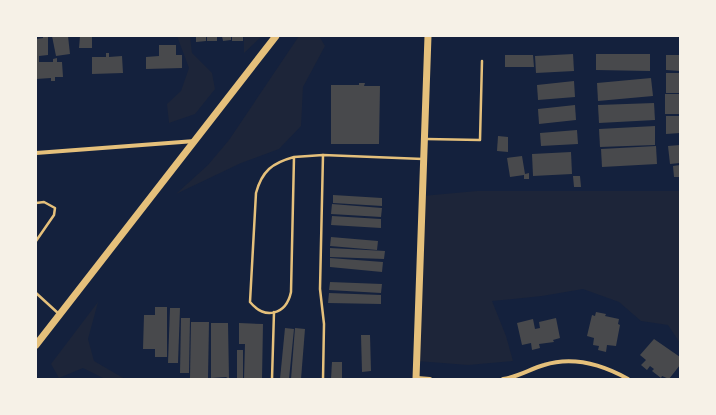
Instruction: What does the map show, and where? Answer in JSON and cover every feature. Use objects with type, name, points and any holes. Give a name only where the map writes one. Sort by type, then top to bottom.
[{"type":"street","points":[[36,345],[196,141],[276,36]]},
{"type":"street","points":[[428,36],[416,379],[430,379]]},
{"type":"street","points":[[36,153],[196,141]]},
{"type":"street","points":[[503,379],[546,364],[563,362],[597,365],[628,379]]},
{"type":"lane","points":[[424,139],[480,140],[482,61]]},
{"type":"lane","points":[[294,157],[291,292],[285,307],[281,311],[264,312],[255,308],[250,302],[256,193],[260,180],[268,169],[280,161],[294,157],[323,155],[423,159]]},
{"type":"lane","points":[[323,155],[320,289],[324,324],[323,379]]},
{"type":"lane","points":[[36,203],[44,202],[55,208],[54,215],[36,241]]},
{"type":"lane","points":[[36,293],[60,315]]},
{"type":"lane","points":[[272,379],[274,312]]},
{"type":"shaded area","points":[[177,36],[190,36],[192,53],[212,73],[215,89],[195,114],[169,123],[167,104],[181,91],[189,68]]},
{"type":"shaded area","points":[[244,36],[262,36],[244,53]]},
{"type":"shaded area","points":[[299,36],[319,36],[325,46],[303,87],[301,126],[279,149],[241,163],[176,194],[208,165],[229,140]]},
{"type":"shaded area","points":[[477,191],[680,191],[680,343],[668,325],[641,321],[619,302],[583,289],[542,296],[492,301],[506,336],[513,361],[468,365],[417,361],[422,196]]},
{"type":"shaded area","points":[[98,302],[88,339],[94,361],[125,379],[105,379],[83,368],[59,378],[51,364]]},
{"type":"building","points":[[43,36],[48,36],[48,55],[39,56],[39,62],[53,62],[53,59],[57,58],[57,62],[62,62],[63,77],[55,77],[55,81],[51,81],[51,78],[36,79],[36,39],[43,38]]},
{"type":"building","points":[[52,36],[68,36],[70,54],[56,56]]},
{"type":"building","points":[[80,36],[92,36],[92,48],[79,48]]},
{"type":"building","points":[[196,36],[206,36],[206,41],[196,42]]},
{"type":"building","points":[[207,36],[217,36],[217,41],[207,41]]},
{"type":"building","points":[[222,36],[231,36],[231,40],[223,41]]},
{"type":"building","points":[[232,36],[243,36],[243,41],[232,41]]},
{"type":"building","points":[[159,45],[176,45],[176,55],[182,55],[182,68],[146,69],[146,57],[159,56]]},
{"type":"building","points":[[106,53],[109,53],[109,57],[122,56],[123,73],[92,74],[92,57],[106,57]]},
{"type":"building","points":[[573,54],[574,71],[536,73],[535,56]]},
{"type":"building","points":[[596,54],[650,54],[650,71],[596,70]]},
{"type":"building","points":[[505,55],[533,55],[534,67],[505,67]]},
{"type":"building","points":[[666,55],[680,55],[680,71],[666,70]]},
{"type":"building","points":[[666,73],[680,73],[680,93],[666,93]]},
{"type":"building","points":[[651,78],[653,96],[598,101],[597,83]]},
{"type":"building","points":[[574,81],[575,97],[538,100],[537,85]]},
{"type":"building","points":[[359,83],[365,83],[364,86],[380,86],[379,144],[331,144],[331,85],[359,85]]},
{"type":"building","points":[[665,94],[680,94],[680,114],[665,114]]},
{"type":"building","points":[[654,103],[655,120],[599,123],[598,105]]},
{"type":"building","points":[[575,105],[576,120],[539,124],[538,109]]},
{"type":"building","points":[[666,116],[680,116],[680,133],[666,134]]},
{"type":"building","points":[[655,126],[655,145],[600,147],[599,129]]},
{"type":"building","points":[[577,130],[578,144],[541,146],[540,133]]},
{"type":"building","points":[[498,136],[508,137],[508,152],[497,151]]},
{"type":"building","points":[[680,145],[680,163],[670,164],[668,146]]},
{"type":"building","points":[[656,146],[657,164],[602,167],[601,149]]},
{"type":"building","points":[[571,152],[572,174],[533,176],[532,154]]},
{"type":"building","points":[[522,156],[525,174],[529,173],[529,179],[524,179],[524,175],[510,177],[507,158]]},
{"type":"building","points":[[680,165],[680,177],[674,177],[673,166]]},
{"type":"building","points":[[573,176],[580,176],[581,187],[574,187]]},
{"type":"building","points":[[333,195],[382,198],[382,206],[333,203]]},
{"type":"building","points":[[332,204],[382,208],[381,217],[331,214]]},
{"type":"building","points":[[332,216],[381,219],[381,228],[331,225]]},
{"type":"building","points":[[331,237],[378,241],[377,250],[330,246]]},
{"type":"building","points":[[330,248],[385,251],[384,259],[330,257]]},
{"type":"building","points":[[330,258],[383,262],[382,272],[330,267]]},
{"type":"building","points":[[330,282],[382,284],[381,293],[329,290]]},
{"type":"building","points":[[329,293],[381,295],[381,304],[328,303]]},
{"type":"building","points":[[155,307],[167,307],[167,357],[155,357],[155,349],[143,349],[144,315],[155,315]]},
{"type":"building","points":[[170,308],[180,308],[178,363],[168,363]]},
{"type":"building","points":[[596,312],[606,314],[605,316],[619,319],[618,324],[620,325],[616,346],[607,345],[606,352],[598,350],[599,346],[593,345],[594,338],[587,336],[592,315],[595,316]]},
{"type":"building","points":[[181,318],[190,318],[189,373],[180,373]]},
{"type":"building","points":[[556,318],[560,338],[553,340],[554,342],[539,344],[540,348],[532,350],[531,343],[522,345],[517,323],[533,319],[535,329],[540,328],[539,322]]},
{"type":"building","points":[[191,322],[209,322],[208,378],[190,378]]},
{"type":"building","points":[[211,323],[228,323],[229,379],[226,377],[211,378]]},
{"type":"building","points":[[239,323],[263,324],[262,379],[244,379],[245,344],[239,344]]},
{"type":"building","points":[[285,328],[294,329],[289,379],[280,379]]},
{"type":"building","points":[[295,328],[305,329],[301,379],[291,379]]},
{"type":"building","points":[[361,335],[370,335],[371,371],[362,372]]},
{"type":"building","points":[[654,339],[680,357],[680,365],[669,379],[662,376],[661,378],[652,371],[654,369],[650,366],[647,370],[641,365],[646,360],[640,355]]},
{"type":"building","points":[[237,350],[243,350],[243,378],[237,378]]},
{"type":"building","points":[[332,362],[342,362],[342,379],[331,379]]}]
